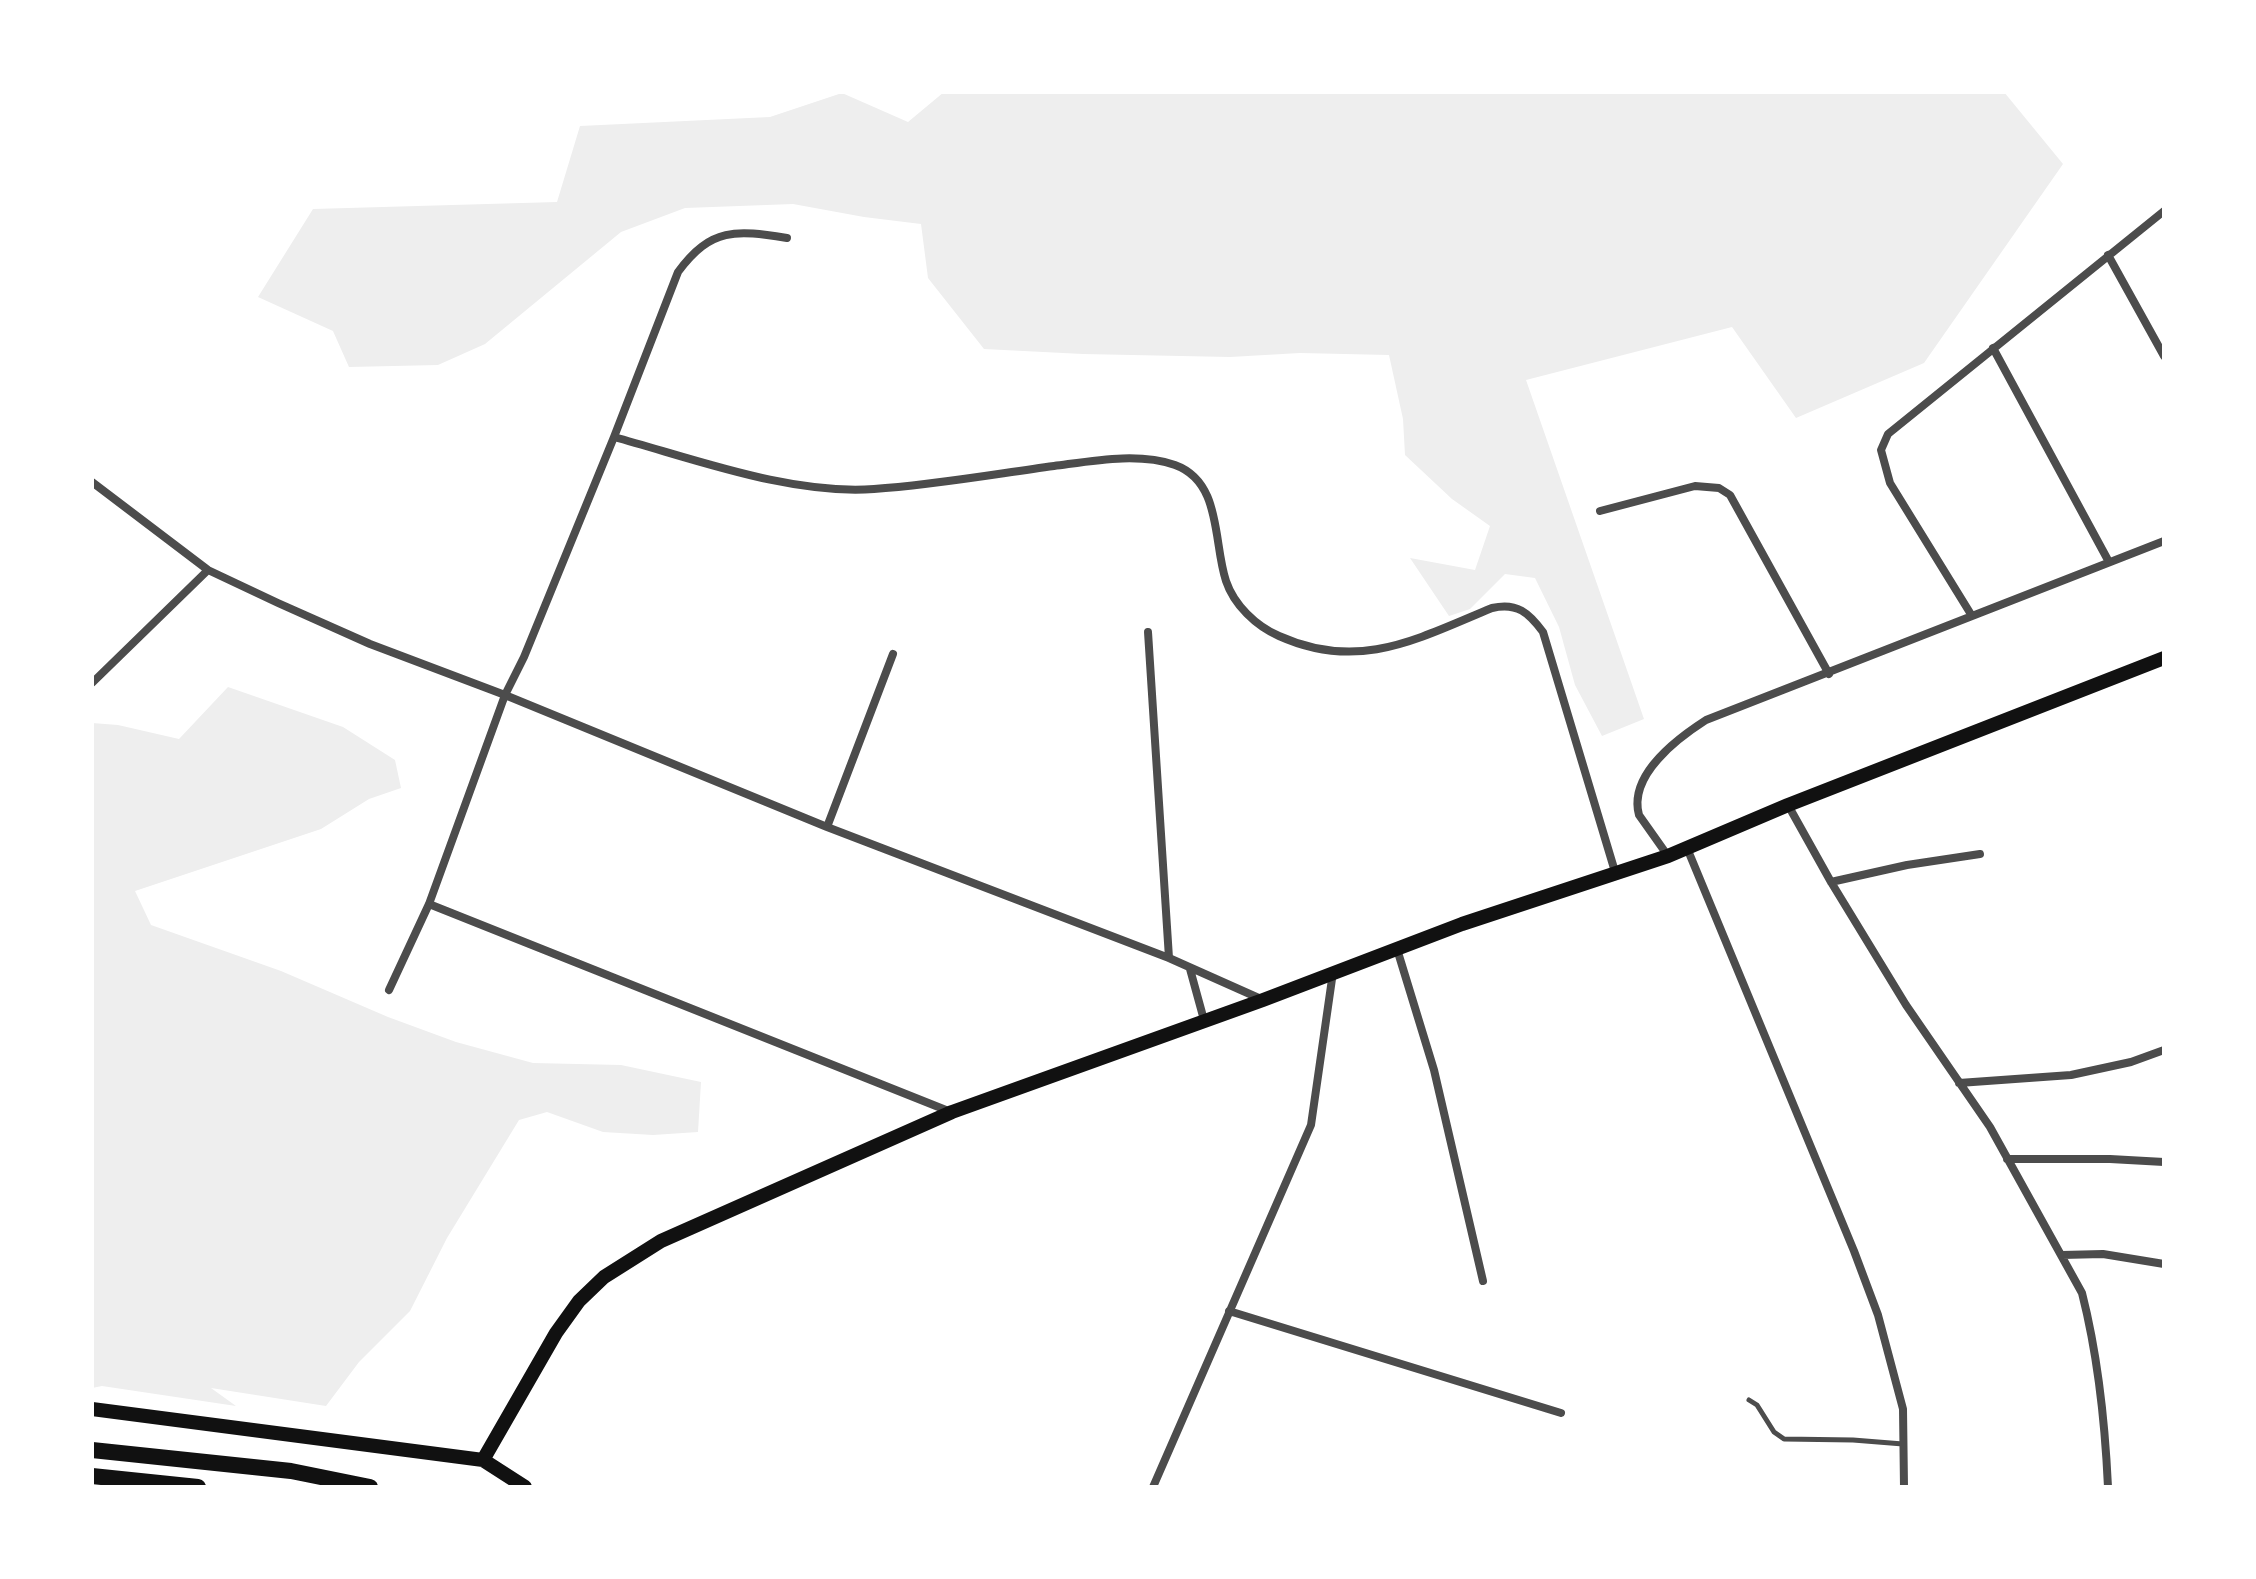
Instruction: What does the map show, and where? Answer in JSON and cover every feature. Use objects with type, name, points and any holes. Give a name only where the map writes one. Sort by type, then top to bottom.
[{"type":"highway","points":[[92,1450],[291,1471],[348,1480],[370,1487]]},
{"type":"highway","points":[[92,1476],[198,1487]]},
{"type":"main road","points":[[483,1460],[556,1333],[579,1301],[604,1277],[661,1241],[952,1112],[1263,1000],[1462,924],[1668,856],[1788,805],[2164,658]]},
{"type":"main road","points":[[92,1409],[483,1460],[525,1487]]},
{"type":"street","points":[[1972,616],[1890,483],[1881,450],[1888,434],[2164,211]]},
{"type":"street","points":[[389,990],[429,904],[505,695],[524,657],[614,437],[678,272],[690,256],[710,239],[740,232],[787,238]]},
{"type":"street","points":[[2108,255],[2164,356]]},
{"type":"street","points":[[1993,348],[2109,562]]},
{"type":"street","points":[[614,437],[769,478],[835,488],[874,489],[1084,462],[1140,460],[1174,465],[1197,479],[1207,496],[1226,580],[1236,602],[1269,632],[1319,650],[1347,654],[1394,647],[1502,605],[1522,609],[1543,632],[1616,875]]},
{"type":"street","points":[[92,482],[208,570],[370,644],[505,695],[827,827],[1169,958],[1263,1000]]},
{"type":"street","points":[[1600,511],[1695,486],[1719,488],[1730,495],[1829,674]]},
{"type":"street","points":[[1668,856],[1639,815],[1639,792],[1646,774],[1679,740],[1706,720],[2164,541]]},
{"type":"street","points":[[92,683],[208,570]]},
{"type":"street","points":[[1148,632],[1169,958]]},
{"type":"street","points":[[827,827],[893,654]]},
{"type":"street","points":[[1788,805],[1906,1005],[1990,1127],[2082,1293],[2104,1423],[2108,1487]]},
{"type":"street","points":[[1687,848],[1878,1315],[1903,1409],[1904,1487]]},
{"type":"street","points":[[1831,882],[1907,865],[1980,854]]},
{"type":"street","points":[[429,904],[952,1112]]},
{"type":"street","points":[[1397,949],[1434,1070],[1483,1281]]},
{"type":"street","points":[[1190,969],[1204,1020]]},
{"type":"street","points":[[1153,1487],[1311,1125],[1333,972]]},
{"type":"street","points":[[1959,1083],[2071,1075],[2131,1062],[2164,1050]]},
{"type":"street","points":[[2007,1159],[2164,1162]]},
{"type":"street","points":[[2062,1255],[2103,1254],[2164,1264]]},
{"type":"street","points":[[1229,1311],[1561,1413]]},
{"type":"lane","points":[[1749,1400],[1757,1405],[1774,1432],[1784,1439],[1904,1444]]},
{"type":"shaded area","points":[[944,92],[2004,92],[2063,164],[1924,363],[1796,418],[1732,327],[1526,380],[1644,719],[1602,736],[1575,685],[1559,627],[1535,578],[1505,574],[1470,609],[1449,616],[1410,558],[1475,570],[1490,526],[1452,499],[1405,455],[1403,419],[1389,355],[1300,353],[1230,357],[984,349],[928,278],[921,224],[793,204],[685,208],[621,232],[485,344],[438,365],[349,367],[333,331],[258,297],[313,209],[557,202],[580,126],[770,117],[842,93],[908,122]]},
{"type":"shaded area","points":[[228,687],[343,727],[395,760],[401,788],[369,799],[321,829],[135,891],[151,925],[281,971],[456,1042],[533,1063],[621,1065],[701,1082],[698,1132],[653,1135],[603,1132],[547,1112],[519,1120],[447,1238],[410,1311],[359,1362],[326,1406],[211,1388],[236,1406],[102,1386],[92,1388],[92,723],[118,725],[179,739]]}]
